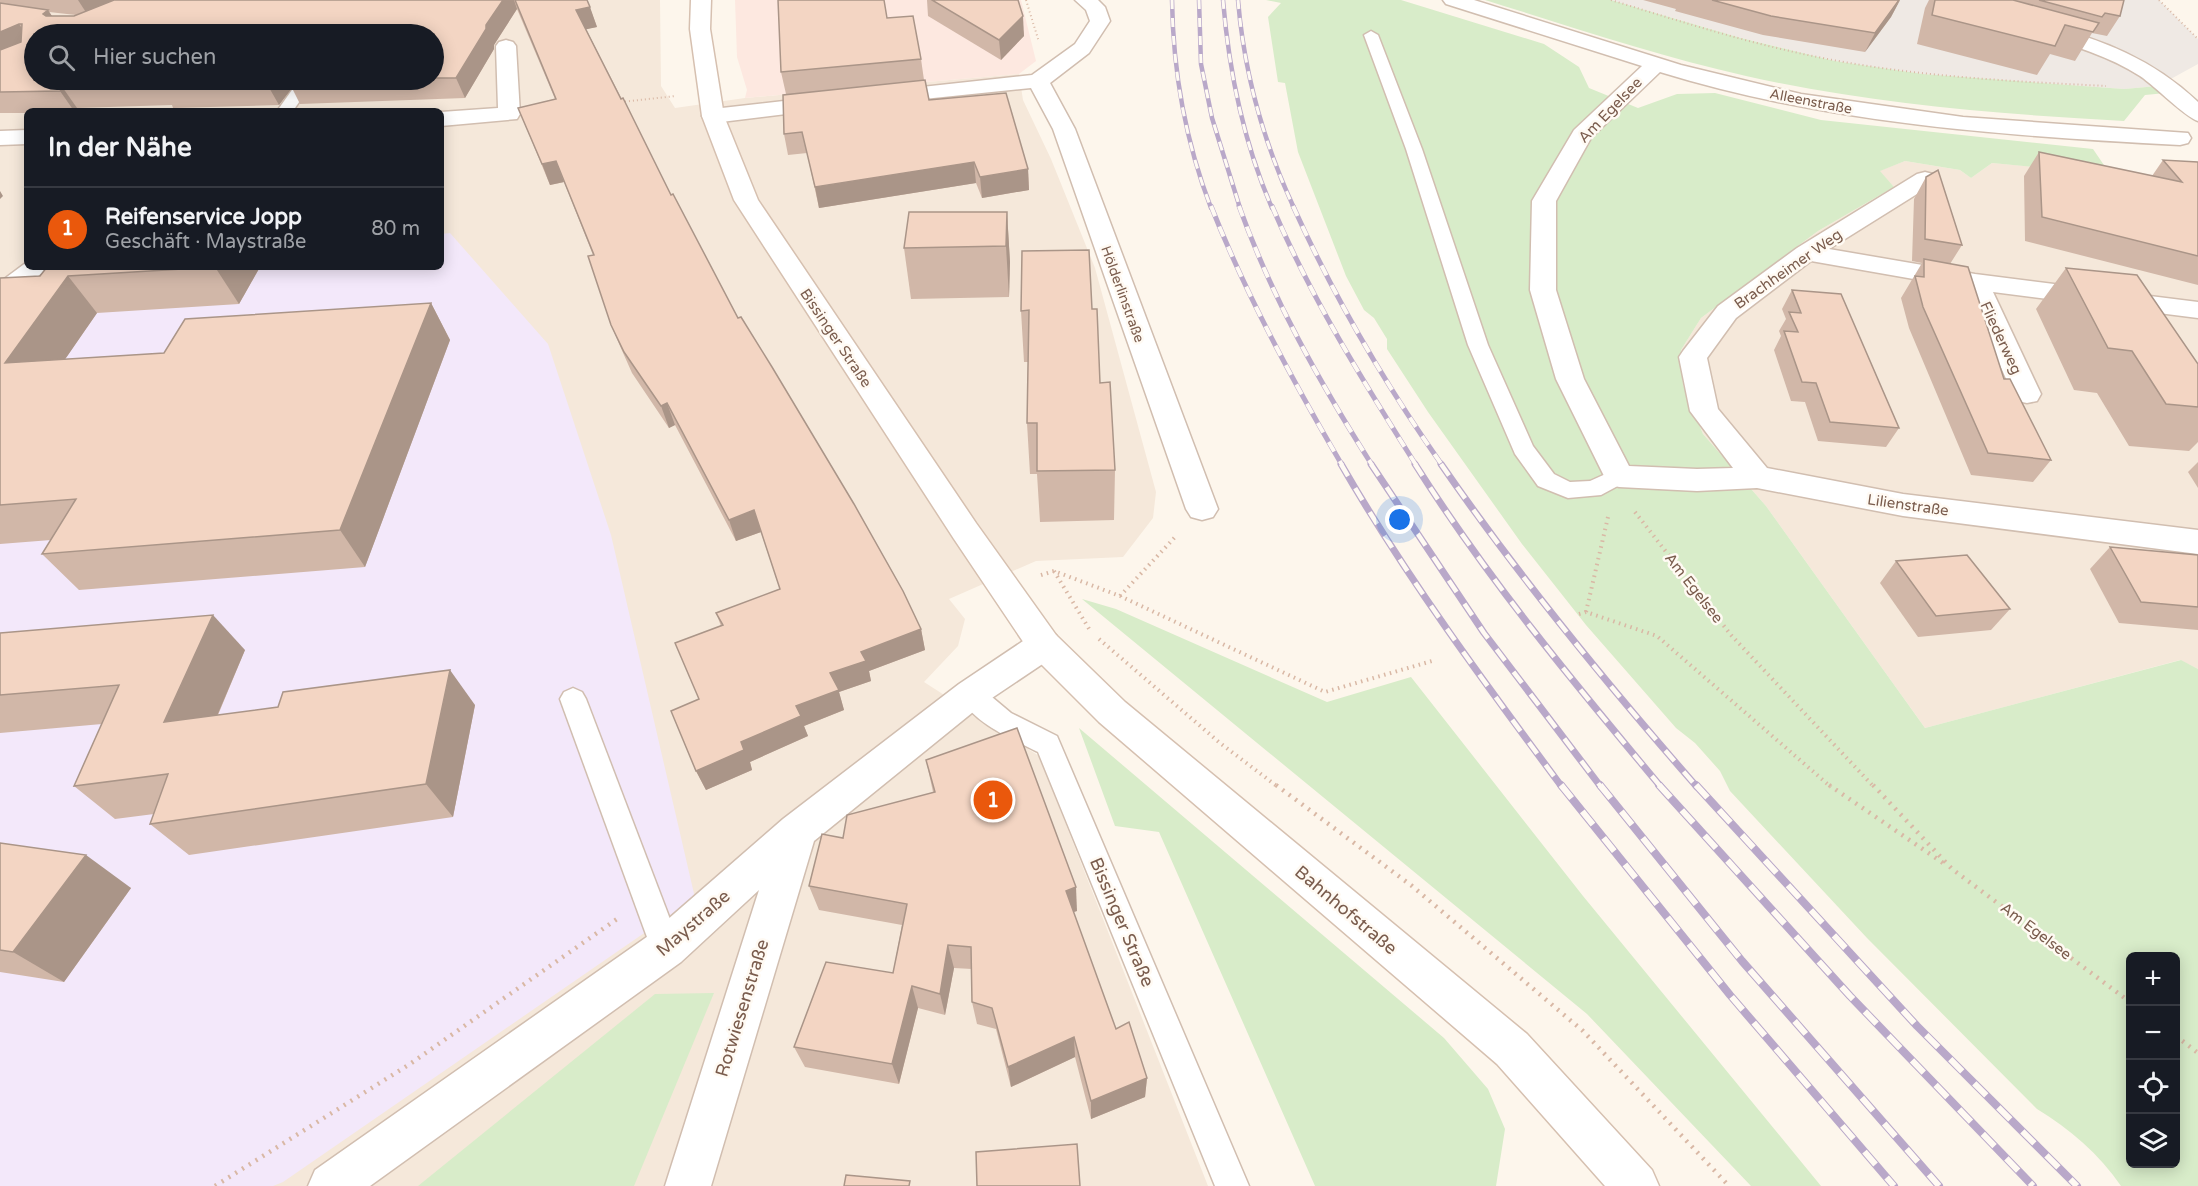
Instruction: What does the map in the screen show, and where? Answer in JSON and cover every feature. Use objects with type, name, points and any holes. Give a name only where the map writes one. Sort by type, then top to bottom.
[{"type":"street","name":"Bissinger Straße","points":[[701,0],[700,29],[711,104],[746,200],[952,512],[1044,645]]},
{"type":"street","points":[[711,104],[779,107],[1038,81],[1080,51],[1095,35],[1100,21],[1095,7],[1085,0]]},
{"type":"street","name":"Alleenstraße","points":[[1453,0],[1655,65],[1820,104],[2000,128],[2189,145]]},
{"type":"street","points":[[2028,27],[2107,50],[2140,65],[2160,79],[2198,114]]},
{"type":"street","points":[[444,119],[509,114],[506,46]]},
{"type":"street","name":"Am Egelsee","points":[[1619,476],[1569,379],[1543,290],[1544,201],[1582,135],[1655,65]]},
{"type":"street","name":"Hölderlinstraße","points":[[1038,81],[1064,129],[1202,509]]},
{"type":"street","points":[[2189,145],[2176,132],[2177,126],[2183,122],[2198,119]]},
{"type":"street","points":[[0,138],[24,137]]},
{"type":"street","name":"Brachheimer Weg","points":[[1757,477],[1704,411],[1694,357],[1727,312],[1806,253],[1925,179]]},
{"type":"street","points":[[1806,253],[1975,282],[2198,309]]},
{"type":"street","points":[[0,294],[32,270]]},
{"type":"street","name":"Fliederweg","points":[[1975,282],[2027,394]]},
{"type":"street","points":[[2148,303],[2164,334]]},
{"type":"street","name":"Lilienstraße","points":[[1619,476],[1697,480],[1757,477],[1903,505],[2198,542]]},
{"type":"street","name":"Maystraße","points":[[331,1186],[666,948],[797,831],[971,694],[1044,645]]},
{"type":"street","name":"Bahnhofstraße","points":[[1044,645],[1112,712],[1512,1049],[1635,1186]]},
{"type":"street","name":"Rotwiesenstraße","points":[[688,1186],[797,831]]},
{"type":"lane","points":[[1371,34],[1414,149],[1479,345],[1523,449],[1546,480],[1568,490],[1593,489],[1619,476]]},
{"type":"lane","points":[[287,108],[299,90]]},
{"type":"lane","name":"Bissinger Straße","points":[[971,694],[1002,721],[1048,744],[1232,1186]]},
{"type":"lane","points":[[573,699],[666,948]]},
{"type":"path","points":[[1611,0],[1741,38],[1835,61],[1923,74],[2109,86],[2133,86],[2160,79]]},
{"type":"path","points":[[2159,0],[2198,39]]},
{"type":"path","points":[[621,102],[711,104]]},
{"type":"path","name":"Am Egelsee","points":[[1619,476],[1630,506],[1731,634],[1952,869],[2126,999]]},
{"type":"path","points":[[1120,596],[1202,509]]},
{"type":"path","points":[[1586,612],[1598,564]]},
{"type":"path","points":[[1054,571],[1091,632],[1220,743],[1412,886],[1583,1031],[1729,1186]]},
{"type":"path","points":[[1006,588],[1054,571],[1120,596],[1325,692],[1432,660]]},
{"type":"path","points":[[1579,614],[1586,612],[1657,636],[1836,791],[1952,869]]},
{"type":"path","points":[[215,1186],[410,1064],[647,898]]},
{"type":"path","points":[[2180,1040],[2198,1053]]},
{"type":"shaded area","points":[[0,0],[660,0],[661,86],[675,108],[745,98],[1019,74],[1023,100],[1051,159],[1095,268],[1156,492],[1153,518],[1123,557],[1036,561],[949,599],[965,619],[958,646],[924,682],[1039,756],[1208,1186],[0,1186]]},
{"type":"shaded area","points":[[735,0],[1021,0],[1036,61],[1019,74],[745,98],[747,90],[737,57]]},
{"type":"shaded area","points":[[1611,0],[2159,0],[2198,39],[2198,64],[2158,86],[2124,89],[1923,74],[1835,61],[1741,38]]},
{"type":"shaded area","points":[[1905,161],[1960,170],[1971,178],[1992,163],[2198,182],[2198,669],[2180,660],[1925,728],[1766,506],[1703,434],[1683,385],[1681,350],[1701,318],[1818,231],[1894,187],[1879,171]]},
{"type":"shaded area","points":[[450,233],[548,344],[611,535],[695,898],[283,1182],[273,1186],[0,1186],[0,306],[49,270],[444,270],[444,234]]},
{"type":"green space","points":[[1266,0],[1401,0],[1544,44],[1579,67],[1589,88],[1638,108],[1677,94],[1715,93],[1821,120],[2093,149],[2110,174],[1992,163],[1971,178],[1960,170],[1905,161],[1880,171],[1894,187],[1818,231],[1701,318],[1681,350],[1683,385],[1703,434],[1766,506],[1925,728],[2181,660],[2198,669],[2198,1186],[2121,1186],[2083,1143],[2037,1109],[1867,938],[1730,791],[1720,771],[1695,743],[1676,728],[1586,625],[1522,544],[1428,412],[1387,349],[1387,339],[1374,318],[1364,310],[1346,276],[1298,152],[1285,83],[1278,82],[1268,17],[1281,3]]},
{"type":"green space","points":[[1485,0],[1611,0],[1741,38],[1835,61],[1923,74],[2124,89],[2158,86],[2166,93],[2145,95],[2124,121],[2029,115],[1887,101],[1793,86],[1713,68],[1615,41]]},
{"type":"green space","points":[[1082,599],[1116,609],[1327,702],[1411,677],[1583,896],[1821,1186],[1751,1186],[1587,1014]]},
{"type":"green space","points":[[1079,728],[1444,1038],[1488,1089],[1505,1129],[1496,1186],[1315,1186],[1159,832],[1115,826]]},
{"type":"green space","points":[[714,993],[634,1186],[418,1186],[655,994]]},
{"type":"building","points":[[114,0],[503,0],[456,78],[444,78],[444,24],[24,24],[24,90],[61,90],[0,92],[0,50],[21,42],[22,24],[0,32],[0,3],[48,10],[43,14],[46,16],[74,16]]},
{"type":"building","points":[[515,0],[587,0],[590,7],[576,10],[671,195],[673,194],[738,318],[741,317],[854,504],[903,591],[921,629],[861,652],[866,661],[830,673],[839,690],[796,706],[801,716],[741,742],[744,750],[696,771],[671,711],[699,699],[675,643],[723,625],[716,613],[780,589],[754,510],[729,520],[667,403],[661,406],[624,352],[611,325],[588,256],[594,255],[556,161],[542,164],[518,108],[556,99]]},
{"type":"building","points":[[778,0],[884,0],[887,18],[913,16],[921,59],[781,72]]},
{"type":"building","points":[[932,0],[1018,0],[1023,16],[999,40]]},
{"type":"building","points":[[1712,0],[1899,0],[1875,33],[1771,16]]},
{"type":"building","points":[[1935,0],[2013,0],[2099,23],[2093,32],[2065,25],[2055,46],[1932,15]]},
{"type":"building","points":[[2039,0],[2124,0],[2120,16],[2105,13],[2102,17]]},
{"type":"building","points":[[925,80],[929,100],[1006,93],[1028,169],[980,177],[974,162],[815,187],[802,132],[784,134],[783,95]]},
{"type":"building","points":[[2039,152],[2182,182],[2163,160],[2198,162],[2198,256],[2042,217]]},
{"type":"building","points":[[1938,170],[1962,245],[1925,239],[1926,177]]},
{"type":"building","points":[[909,212],[1007,212],[1006,246],[904,248]]},
{"type":"building","points":[[1089,250],[1092,309],[1097,309],[1100,383],[1110,382],[1115,470],[1037,471],[1037,423],[1027,423],[1029,310],[1021,311],[1022,251]]},
{"type":"building","points":[[1924,259],[1968,267],[2004,379],[2010,379],[2051,460],[1988,453],[1923,307],[1915,276],[1924,277]]},
{"type":"building","points":[[2066,268],[2137,275],[2198,364],[2198,407],[2166,404],[2132,351],[2108,348]]},
{"type":"building","points":[[45,270],[166,270],[68,276],[5,363],[164,353],[185,319],[431,303],[340,530],[42,554],[76,499],[0,505],[0,278],[40,276]]},
{"type":"building","points":[[1792,290],[1841,294],[1899,428],[1830,422],[1816,383],[1802,382],[1784,331],[1798,332],[1789,312],[1801,313]]},
{"type":"building","points":[[2110,547],[2198,555],[2198,607],[2141,602]]},
{"type":"building","points":[[1967,555],[2010,609],[1936,616],[1896,561]]},
{"type":"building","points":[[213,615],[164,722],[278,707],[283,692],[450,670],[426,784],[150,824],[168,774],[74,786],[119,685],[0,695],[0,633]]},
{"type":"building","points":[[1017,728],[1076,887],[1066,891],[1116,1029],[1129,1022],[1147,1078],[1091,1101],[1074,1037],[1008,1067],[992,1008],[972,1002],[971,947],[948,945],[940,994],[912,986],[892,1064],[794,1047],[826,962],[893,973],[907,904],[809,886],[822,834],[843,838],[847,815],[935,792],[926,760]]},
{"type":"building","points":[[0,843],[86,855],[13,952],[0,950]]},
{"type":"building","points":[[1077,1144],[1080,1186],[977,1186],[976,1152]]},
{"type":"building","points":[[846,1175],[910,1181],[909,1186],[844,1186]]},
{"type":"railway","points":[[1172,0],[1175,53],[1182,106],[1194,157],[1211,208]]},
{"type":"railway","points":[[1199,0],[1201,64],[1212,118],[1240,208]]},
{"type":"railway","points":[[1223,0],[1233,80],[1245,132],[1272,208]]},
{"type":"railway","points":[[1238,0],[1250,80],[1264,132],[1294,208]]},
{"type":"railway","points":[[1211,206],[1272,338],[1342,465]]},
{"type":"railway","points":[[1239,206],[1266,274],[1298,339],[1372,465]]},
{"type":"railway","points":[[1272,206],[1321,306],[1357,370],[1416,465]]},
{"type":"railway","points":[[1293,206],[1343,307],[1400,403],[1442,465]]},
{"type":"railway","points":[[1341,464],[1419,588],[1562,787]]},
{"type":"railway","points":[[1371,464],[1484,633],[1601,787]]},
{"type":"railway","points":[[1415,464],[1502,589],[1661,787]]},
{"type":"railway","points":[[1441,464],[1501,548],[1564,629],[1697,787]]},
{"type":"railway","points":[[1561,785],[1730,995],[1894,1186]]},
{"type":"railway","points":[[1600,785],[1742,961],[1939,1186]]},
{"type":"railway","points":[[1659,785],[1850,996],[2033,1186]]},
{"type":"railway","points":[[1696,785],[1917,1026],[2077,1186]]},
{"type":"place","name":"Reifenservice Jopp","points":[[993,800]]}]
